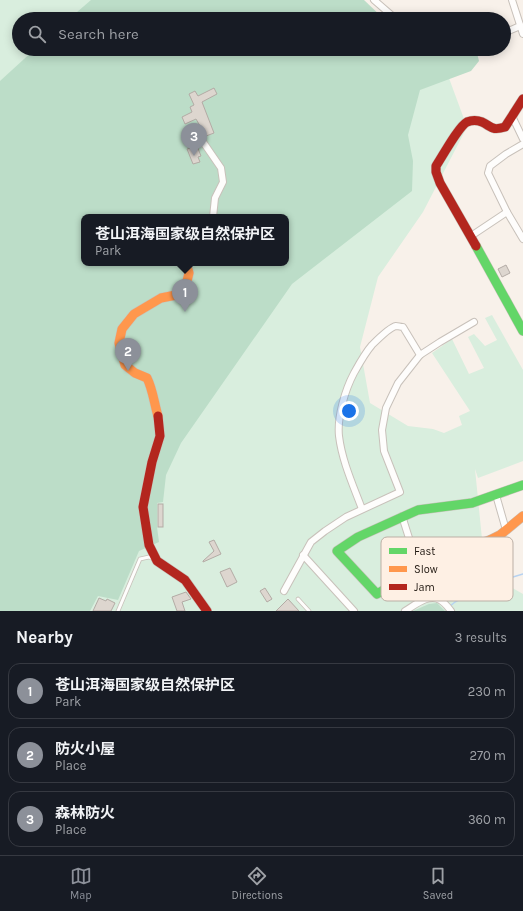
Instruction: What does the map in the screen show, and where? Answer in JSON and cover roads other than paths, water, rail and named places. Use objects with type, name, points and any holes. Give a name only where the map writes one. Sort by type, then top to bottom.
[{"type":"street","points":[[374,0],[388,12]]},
{"type":"street","points":[[512,0],[522,26],[523,34]]},
{"type":"street","points":[[511,31],[522,26]]},
{"type":"street","points":[[523,100],[505,127],[498,129],[491,128],[481,122],[472,120],[465,123],[436,166],[436,172],[440,183],[523,331]]},
{"type":"street","points":[[512,116],[523,139]]},
{"type":"street","points":[[201,138],[221,168],[223,182],[214,198],[213,214]]},
{"type":"street","points":[[523,144],[490,166],[488,173],[507,212],[523,239]]},
{"type":"street","points":[[471,236],[507,212]]},
{"type":"street","points":[[187,266],[189,273],[185,289],[176,294],[161,298],[134,314],[122,329],[119,343],[125,365],[135,373],[147,378],[152,390],[159,418],[160,436],[152,462],[143,507],[149,545],[157,561],[185,580],[207,611]]},
{"type":"street","points":[[284,592],[311,542],[346,517],[400,492],[384,451],[382,430],[386,408],[398,383],[420,355],[474,322]]},
{"type":"street","points":[[362,509],[342,453],[339,434],[343,400],[348,385],[369,349],[395,326],[402,327],[420,355]]},
{"type":"street","points":[[381,591],[376,594],[337,551],[358,537],[418,510],[472,503],[523,485]]},
{"type":"street","points":[[496,495],[506,530]]},
{"type":"street","points":[[402,516],[409,537]]},
{"type":"street","points":[[496,537],[523,516]]},
{"type":"street","points":[[304,555],[354,611]]},
{"type":"street","points":[[406,611],[423,601]]},
{"type":"street","points":[[441,601],[451,611]]},
{"type":"lane","points":[[118,611],[140,559],[149,557],[157,561]]},
{"type":"lane","points":[[298,599],[310,611]]},
{"type":"lane","points":[[302,611],[306,607]]},
{"type":"waterway","points":[[513,577],[523,574]]},
{"type":"waterway","points":[[449,607],[457,601]]},
{"type":"place","name":"森林防火","points":[[194,156]]},
{"type":"place","name":"苍山洱海国家级自然保护区","points":[[185,312]]},
{"type":"place","name":"防火小屋","points":[[128,371]]}]
